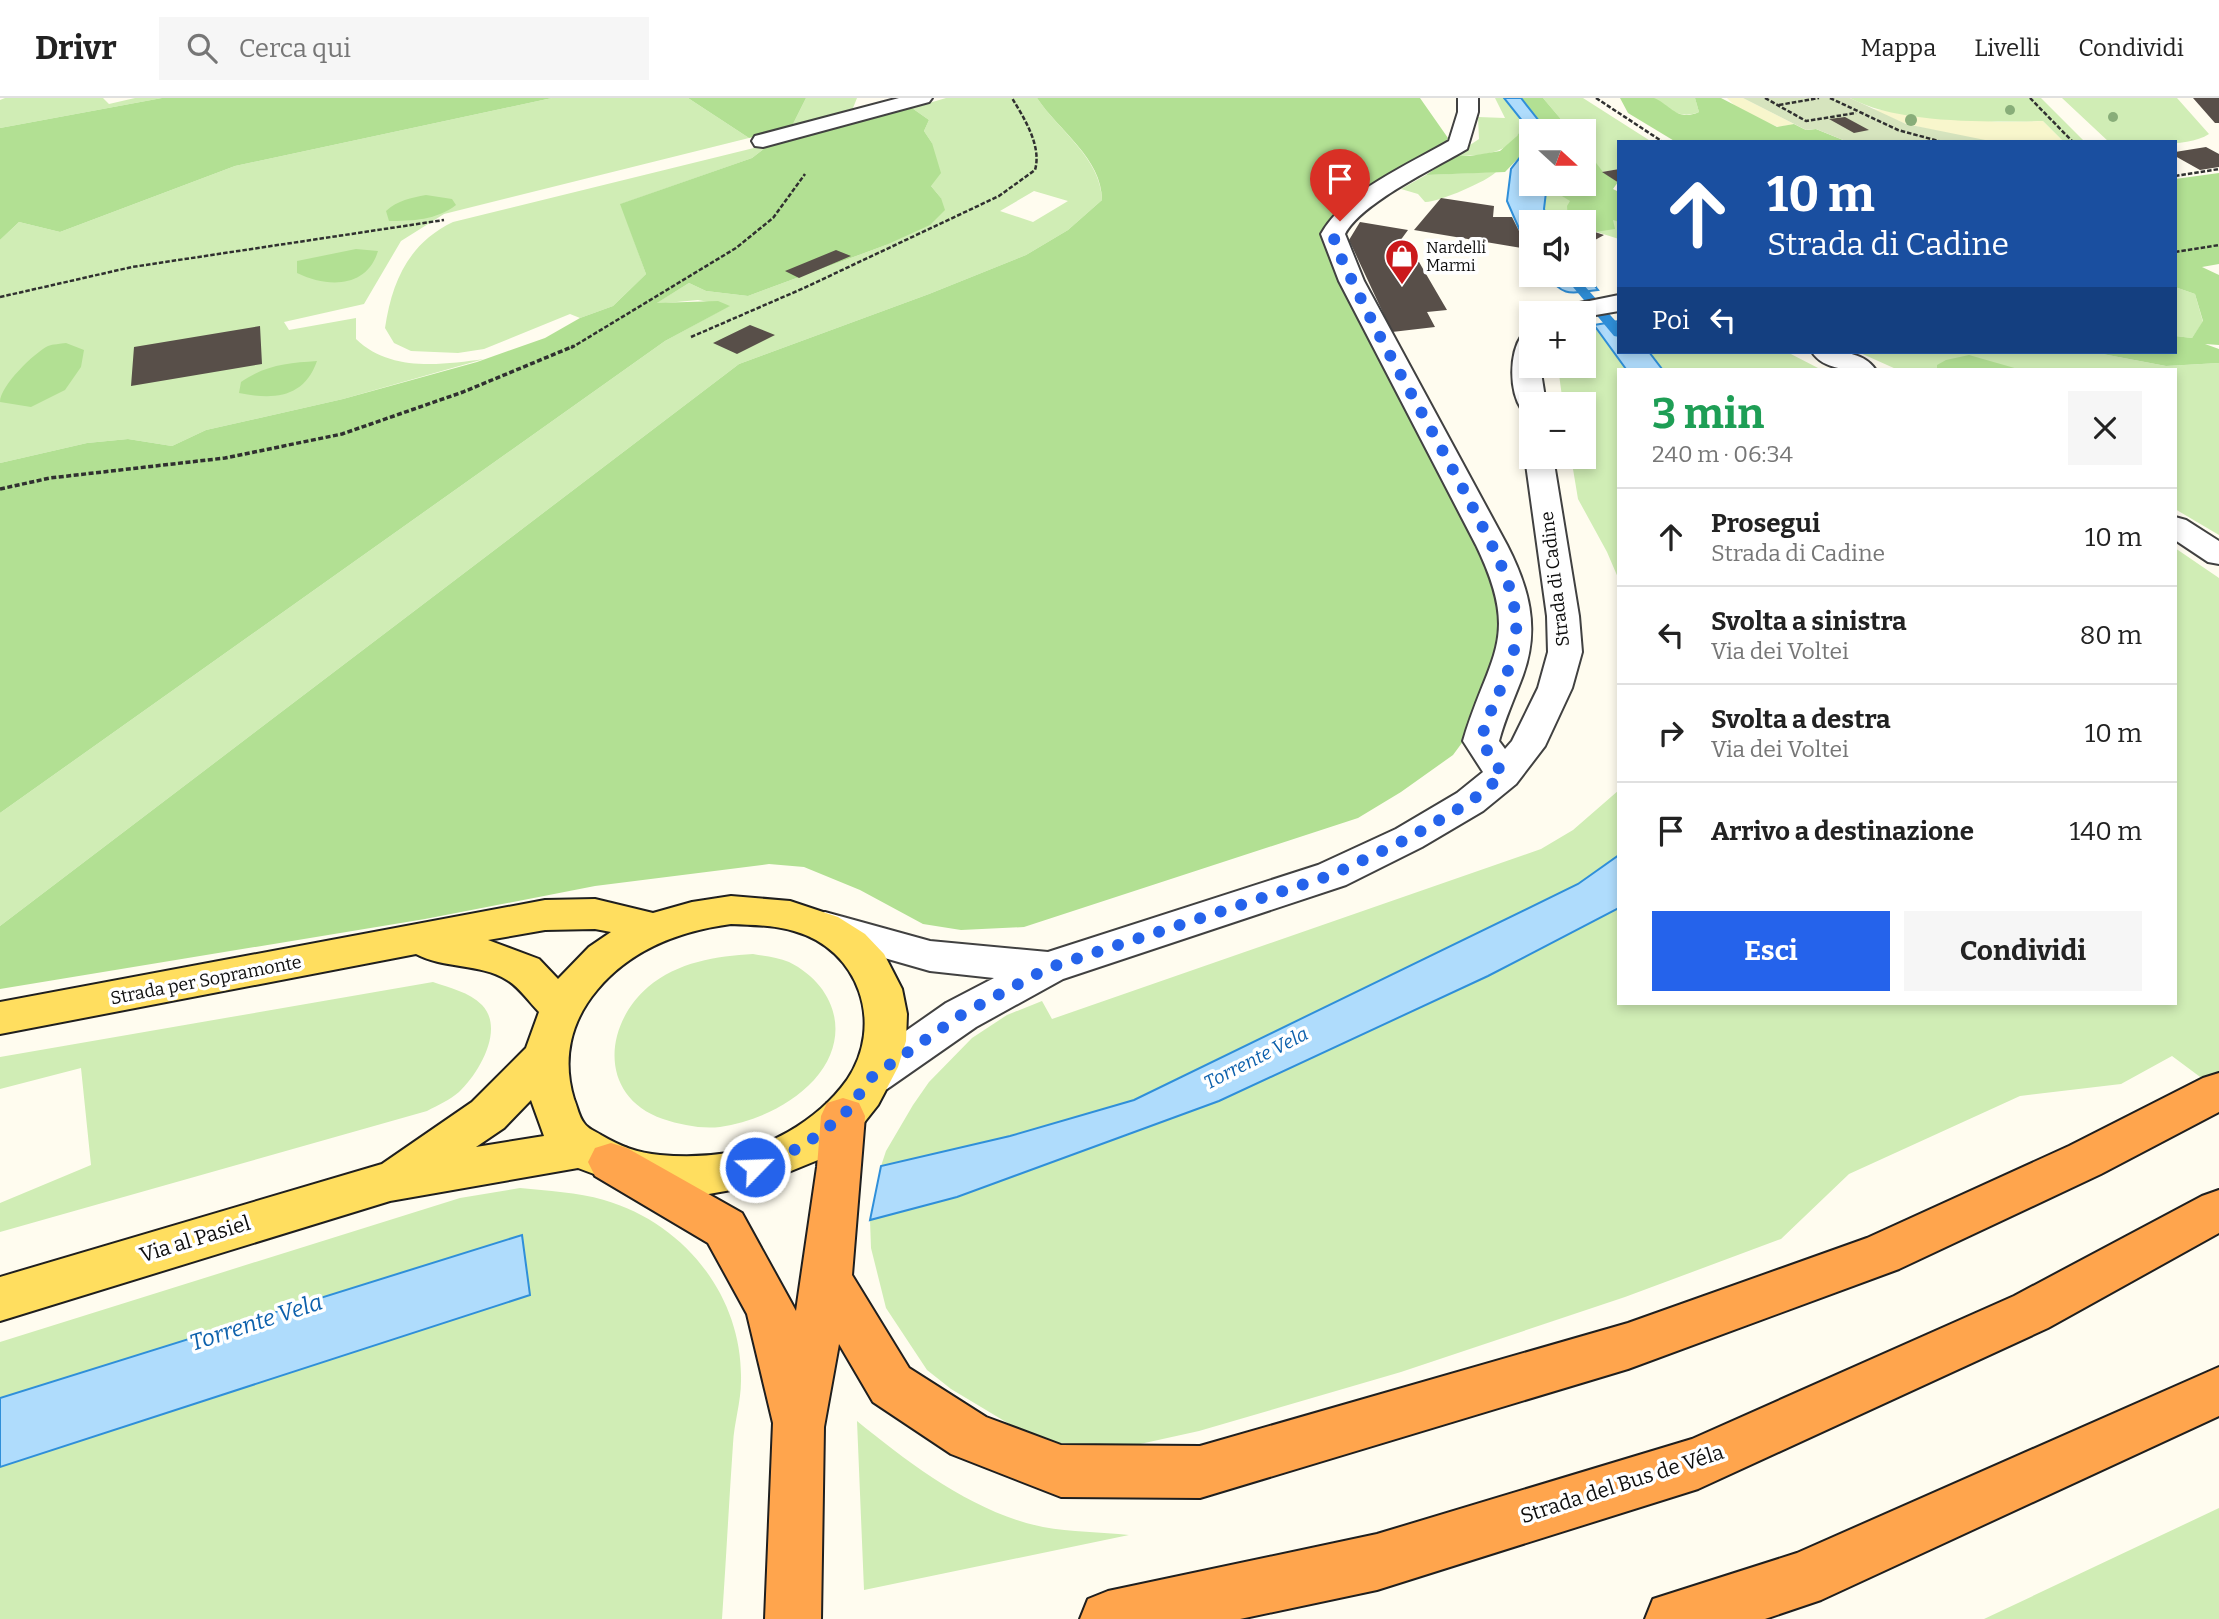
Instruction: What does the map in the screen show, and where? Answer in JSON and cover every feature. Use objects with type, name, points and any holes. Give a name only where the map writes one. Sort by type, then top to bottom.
[{"type":"highway","points":[[827,1278],[891,1385],[969,1436],[1061,1471],[1200,1472],[1629,1346],[1869,1259],[2085,1160],[2219,1091]]},
{"type":"highway","points":[[793,1619],[798,1427],[827,1278],[843,1116]]},
{"type":"highway","points":[[598,1155],[725,1228],[771,1310],[798,1427]]},
{"type":"highway","name":"Strada del Bus de Véla","points":[[1108,1619],[1377,1562],[1698,1463],[2031,1312],[2219,1210]]},
{"type":"highway","points":[[1673,1619],[1801,1580],[2219,1391]]},
{"type":"main road","points":[[731,910],[797,916],[825,927],[853,946],[874,971],[887,1003],[886,1038],[872,1077],[843,1116],[803,1146],[755,1167],[702,1177],[650,1174],[598,1155],[568,1138],[547,1089],[544,1058],[550,1032],[560,1008],[585,976],[618,948],[654,928],[702,914],[731,910]]},
{"type":"main road","name":"Strada per Sopramonte","points":[[0,1018],[545,915],[595,914],[654,928]]},
{"type":"main road","name":"Strada per Sopramonte","points":[[412,941],[495,957],[524,970],[560,1008]]},
{"type":"main road","name":"Via al Pasiel","points":[[390,1181],[488,1115],[544,1058]]},
{"type":"main road","name":"Via al Pasiel","points":[[0,1298],[390,1181],[598,1155]]},
{"type":"street","points":[[763,141],[922,98]]},
{"type":"street","points":[[1468,98],[1468,112],[1459,144],[1359,204],[1340,221],[1333,234],[1336,247],[1363,303],[1451,465],[1508,584],[1516,613],[1516,637],[1511,662],[1485,723],[1481,741],[1503,775]]},
{"type":"street","points":[[1596,307],[1615,304]]},
{"type":"street","points":[[1829,354],[1861,368]]},
{"type":"street","name":"Strada di Cadine","points":[[872,1077],[961,1015],[1048,968],[1332,875],[1409,838],[1470,802],[1503,775],[1527,746],[1555,688],[1565,652],[1563,616],[1541,469]]},
{"type":"street","points":[[2177,527],[2219,555]]},
{"type":"street","name":"Strada di Cadine","points":[[825,927],[930,956],[1048,968]]},
{"type":"path","points":[[691,337],[804,288],[999,196],[1018,183],[1035,170],[1039,158],[1012,98]]},
{"type":"path","points":[[1596,98],[1660,140]]},
{"type":"path","points":[[1765,98],[1806,121],[1857,113]]},
{"type":"path","points":[[1778,105],[1819,98]]},
{"type":"path","points":[[1830,98],[1901,133],[1933,140]]},
{"type":"path","points":[[2030,98],[2071,140]]},
{"type":"path","points":[[0,489],[50,478],[225,458],[342,434],[463,392],[569,349],[736,248],[773,218],[808,169]]},
{"type":"path","points":[[2177,176],[2219,169]]},
{"type":"path","points":[[0,298],[132,267],[443,220]]},
{"type":"path","points":[[2177,252],[2219,245]]},
{"type":"shaded area","points":[[1727,98],[1743,98],[1794,124],[1778,127],[1739,110]]},
{"type":"shaded area","points":[[1871,109],[1998,122],[2043,121],[2062,140],[1980,140],[1906,124]]},
{"type":"green space","points":[[103,98],[109,104],[135,98],[162,98],[0,128],[0,100]]},
{"type":"green space","points":[[162,98],[552,98],[235,166],[60,232],[19,222],[0,240],[0,128]]},
{"type":"green space","points":[[552,98],[688,98],[749,138],[444,214],[401,241],[364,304],[284,322],[289,330],[356,318],[356,339],[369,350],[400,361],[434,364],[484,359],[343,399],[206,430],[172,446],[128,439],[87,443],[0,463],[0,240],[19,222],[60,232],[235,166]]},
{"type":"green space","points":[[688,98],[806,98],[791,128],[749,138]]},
{"type":"green space","points":[[806,98],[857,98],[851,113],[791,128]]},
{"type":"green space","points":[[946,98],[1037,98],[1087,158],[1100,185],[1102,200],[1068,230],[1026,255],[739,364],[0,926],[0,813],[665,341],[729,306],[698,300],[655,304],[689,283],[706,291],[748,296],[886,245],[941,198],[931,186],[932,143],[924,131],[929,120],[912,108]],"holes":[[[1034,191],[1068,201],[1033,222],[1000,211]]]},
{"type":"green space","points":[[1037,98],[1420,98],[1448,138],[1443,146],[1344,207],[1321,234],[1412,417],[1481,543],[1504,628],[1470,732],[1453,755],[1358,818],[1024,927],[961,930],[923,924],[860,890],[804,867],[769,864],[595,886],[425,919],[0,989],[0,926],[739,364],[1026,255],[1068,230],[1102,200],[1100,185],[1087,158]]},
{"type":"green space","points":[[1495,98],[1504,98],[1521,119],[1519,133],[1509,145],[1483,154],[1455,155],[1479,139],[1478,117],[1505,118]]},
{"type":"green space","points":[[1521,98],[1543,98],[1561,119],[1538,119]]},
{"type":"green space","points":[[1543,98],[1583,98],[1649,140],[1617,140],[1617,169],[1602,172],[1596,164],[1596,119],[1561,119]]},
{"type":"green space","points":[[1620,98],[1654,98],[1680,114],[1691,115],[1699,112],[1695,98],[1721,98],[1777,127],[1794,124],[1843,140],[1673,140],[1628,113]]},
{"type":"green space","points":[[1653,98],[1695,98],[1699,112],[1680,114]]},
{"type":"green space","points":[[1743,98],[1850,98],[1906,124],[1985,140],[1843,140],[1816,129],[1806,130]]},
{"type":"green space","points":[[1850,98],[2041,98],[2083,140],[2062,140],[2043,121],[1944,120],[1893,113]]},
{"type":"green space","points":[[2062,98],[2177,98],[2209,134],[2199,139],[2177,143],[2177,140],[2107,140]]},
{"type":"green space","points":[[912,108],[929,120],[924,131],[932,143],[941,173],[931,186],[941,198],[945,210],[930,225],[886,245],[748,296],[706,291],[689,283],[657,303],[718,301],[730,306],[665,341],[0,813],[0,463],[87,443],[128,439],[172,446],[206,430],[343,399],[477,362],[545,338],[580,318],[613,306],[646,274],[620,204],[752,158],[770,144]]},
{"type":"green space","points":[[1519,133],[1519,157],[1505,172],[1426,175],[1455,155],[1470,156],[1500,151]]},
{"type":"green space","points":[[770,144],[752,158],[621,204],[646,274],[613,306],[580,318],[570,314],[484,349],[458,353],[411,351],[394,343],[385,328],[392,295],[405,265],[425,241],[453,222]]},
{"type":"green space","points":[[1596,163],[1603,172],[1617,181],[1613,189],[1617,191],[1617,221],[1613,220],[1615,229],[1596,232],[1596,210],[1567,210],[1570,201],[1562,196],[1596,196]]},
{"type":"green space","points":[[1496,172],[1473,186],[1431,201],[1425,202],[1418,194],[1401,189],[1426,175]]},
{"type":"green space","points":[[2219,173],[2219,264],[2202,267],[2219,275],[2219,345],[2205,344],[2219,349],[2219,363],[2166,366],[2103,354],[2177,354],[2177,336],[2192,338],[2203,321],[2195,294],[2177,288],[2177,179]]},
{"type":"green space","points":[[426,195],[452,199],[456,205],[433,217],[389,221],[386,211],[395,204]]},
{"type":"green space","points":[[1546,196],[1562,196],[1592,210],[1544,210]]},
{"type":"green space","points":[[1596,212],[1617,221],[1617,238],[1596,232]]},
{"type":"green space","points":[[356,249],[378,251],[373,263],[356,278],[345,282],[321,281],[297,273],[297,261]]},
{"type":"green space","points":[[2177,288],[2195,294],[2203,322],[2192,338],[2177,336]]},
{"type":"green space","points":[[1617,321],[1617,354],[1791,354],[1818,368],[1617,368],[1617,575],[1578,499],[1573,469],[1596,469],[1596,392],[1561,392],[1559,378],[1596,378],[1596,325]]},
{"type":"green space","points":[[66,343],[84,350],[81,367],[65,390],[31,407],[0,402],[1,395],[11,379],[35,355],[48,346]]},
{"type":"green space","points":[[1862,354],[2103,354],[2166,366],[2219,363],[2219,535],[2177,510],[2177,368],[1894,368]]},
{"type":"green space","points":[[1969,355],[2014,368],[1937,368],[1937,365]]},
{"type":"green space","points":[[317,361],[304,383],[286,394],[264,396],[239,393],[241,382],[268,368]]},
{"type":"green space","points":[[2177,549],[2219,578],[2219,1091],[2172,1056],[2121,1084],[2020,1096],[1849,1174],[1781,1239],[1625,1297],[1401,1372],[1199,1431],[1140,1444],[1100,1446],[1058,1443],[1011,1425],[951,1389],[927,1370],[886,1308],[871,1248],[870,1220],[886,1151],[929,1082],[972,1038],[1007,1015],[1042,1001],[1052,1019],[1541,849],[1573,830],[1617,792],[1617,1005],[2177,1005]]},
{"type":"green space","points":[[753,954],[789,962],[819,985],[834,1014],[833,1047],[826,1064],[814,1080],[794,1098],[758,1117],[733,1125],[691,1126],[663,1119],[642,1109],[627,1095],[618,1078],[615,1059],[616,1040],[622,1021],[633,1003],[660,978],[685,966],[725,956]]},
{"type":"green space","points":[[433,982],[477,1001],[488,1015],[491,1026],[487,1050],[481,1062],[467,1084],[448,1100],[427,1111],[0,1232],[0,1203],[91,1165],[81,1068],[0,1089],[0,1057]]},
{"type":"green space","points":[[520,1188],[583,1195],[633,1211],[659,1226],[683,1245],[703,1267],[720,1292],[732,1320],[739,1350],[741,1381],[733,1444],[722,1619],[0,1619],[0,1467],[530,1295],[521,1235],[0,1398],[0,1342],[460,1198]]},
{"type":"green space","points":[[857,1421],[921,1470],[992,1511],[1043,1527],[1129,1535],[864,1590]]},
{"type":"green space","points":[[2219,1508],[2219,1619],[1984,1619]]},
{"type":"water","points":[[1504,98],[1521,98],[1538,119],[1521,119]]},
{"type":"water","points":[[1519,159],[1519,196],[1546,196],[1544,210],[1519,210],[1519,228],[1507,201],[1511,169]]},
{"type":"water","points":[[1558,287],[1596,287],[1598,290],[1581,292],[1563,291]]},
{"type":"water","points":[[1617,321],[1617,354],[1651,354],[1661,368],[1625,368],[1596,325]]},
{"type":"water","points":[[1617,856],[1617,909],[1488,976],[1219,1101],[957,1197],[870,1220],[881,1166],[1010,1136],[1134,1100],[1578,884]]},
{"type":"water","points":[[522,1235],[530,1295],[0,1467],[0,1398]]},
{"type":"building","points":[[2193,98],[2219,98],[2219,123],[2215,123]]},
{"type":"building","points":[[1845,117],[1869,130],[1854,133],[1829,119]]},
{"type":"building","points":[[2206,147],[2219,154],[2219,167],[2200,170],[2177,157],[2177,152]]},
{"type":"building","points":[[1617,169],[1617,182],[1602,172]]},
{"type":"building","points":[[1441,198],[1494,206],[1493,217],[1512,217],[1519,231],[1519,248],[1414,230]]},
{"type":"building","name":"Nardelli Marmi","points":[[1360,222],[1408,230],[1397,245],[1410,247],[1403,261],[1419,262],[1447,310],[1427,312],[1435,327],[1392,332],[1349,240]]},
{"type":"building","points":[[836,250],[851,256],[799,278],[785,271]]},
{"type":"building","points":[[750,325],[775,335],[737,354],[713,343]]},
{"type":"building","points":[[260,326],[262,364],[131,386],[134,347]]},
{"type":"waterway","name":"Torrente Vela","points":[[1579,287],[1617,331]]},
{"type":"place","name":"Nardelli Marmi","points":[[1402,286]]},
{"type":"route","points":[[755,1167],[803,1146],[843,1116],[872,1077],[961,1015],[1048,968],[1332,875],[1409,838],[1470,802],[1503,775],[1481,741],[1485,723],[1511,662],[1516,637],[1516,613],[1508,584],[1451,465],[1384,343],[1336,247],[1333,234],[1340,221]]}]
